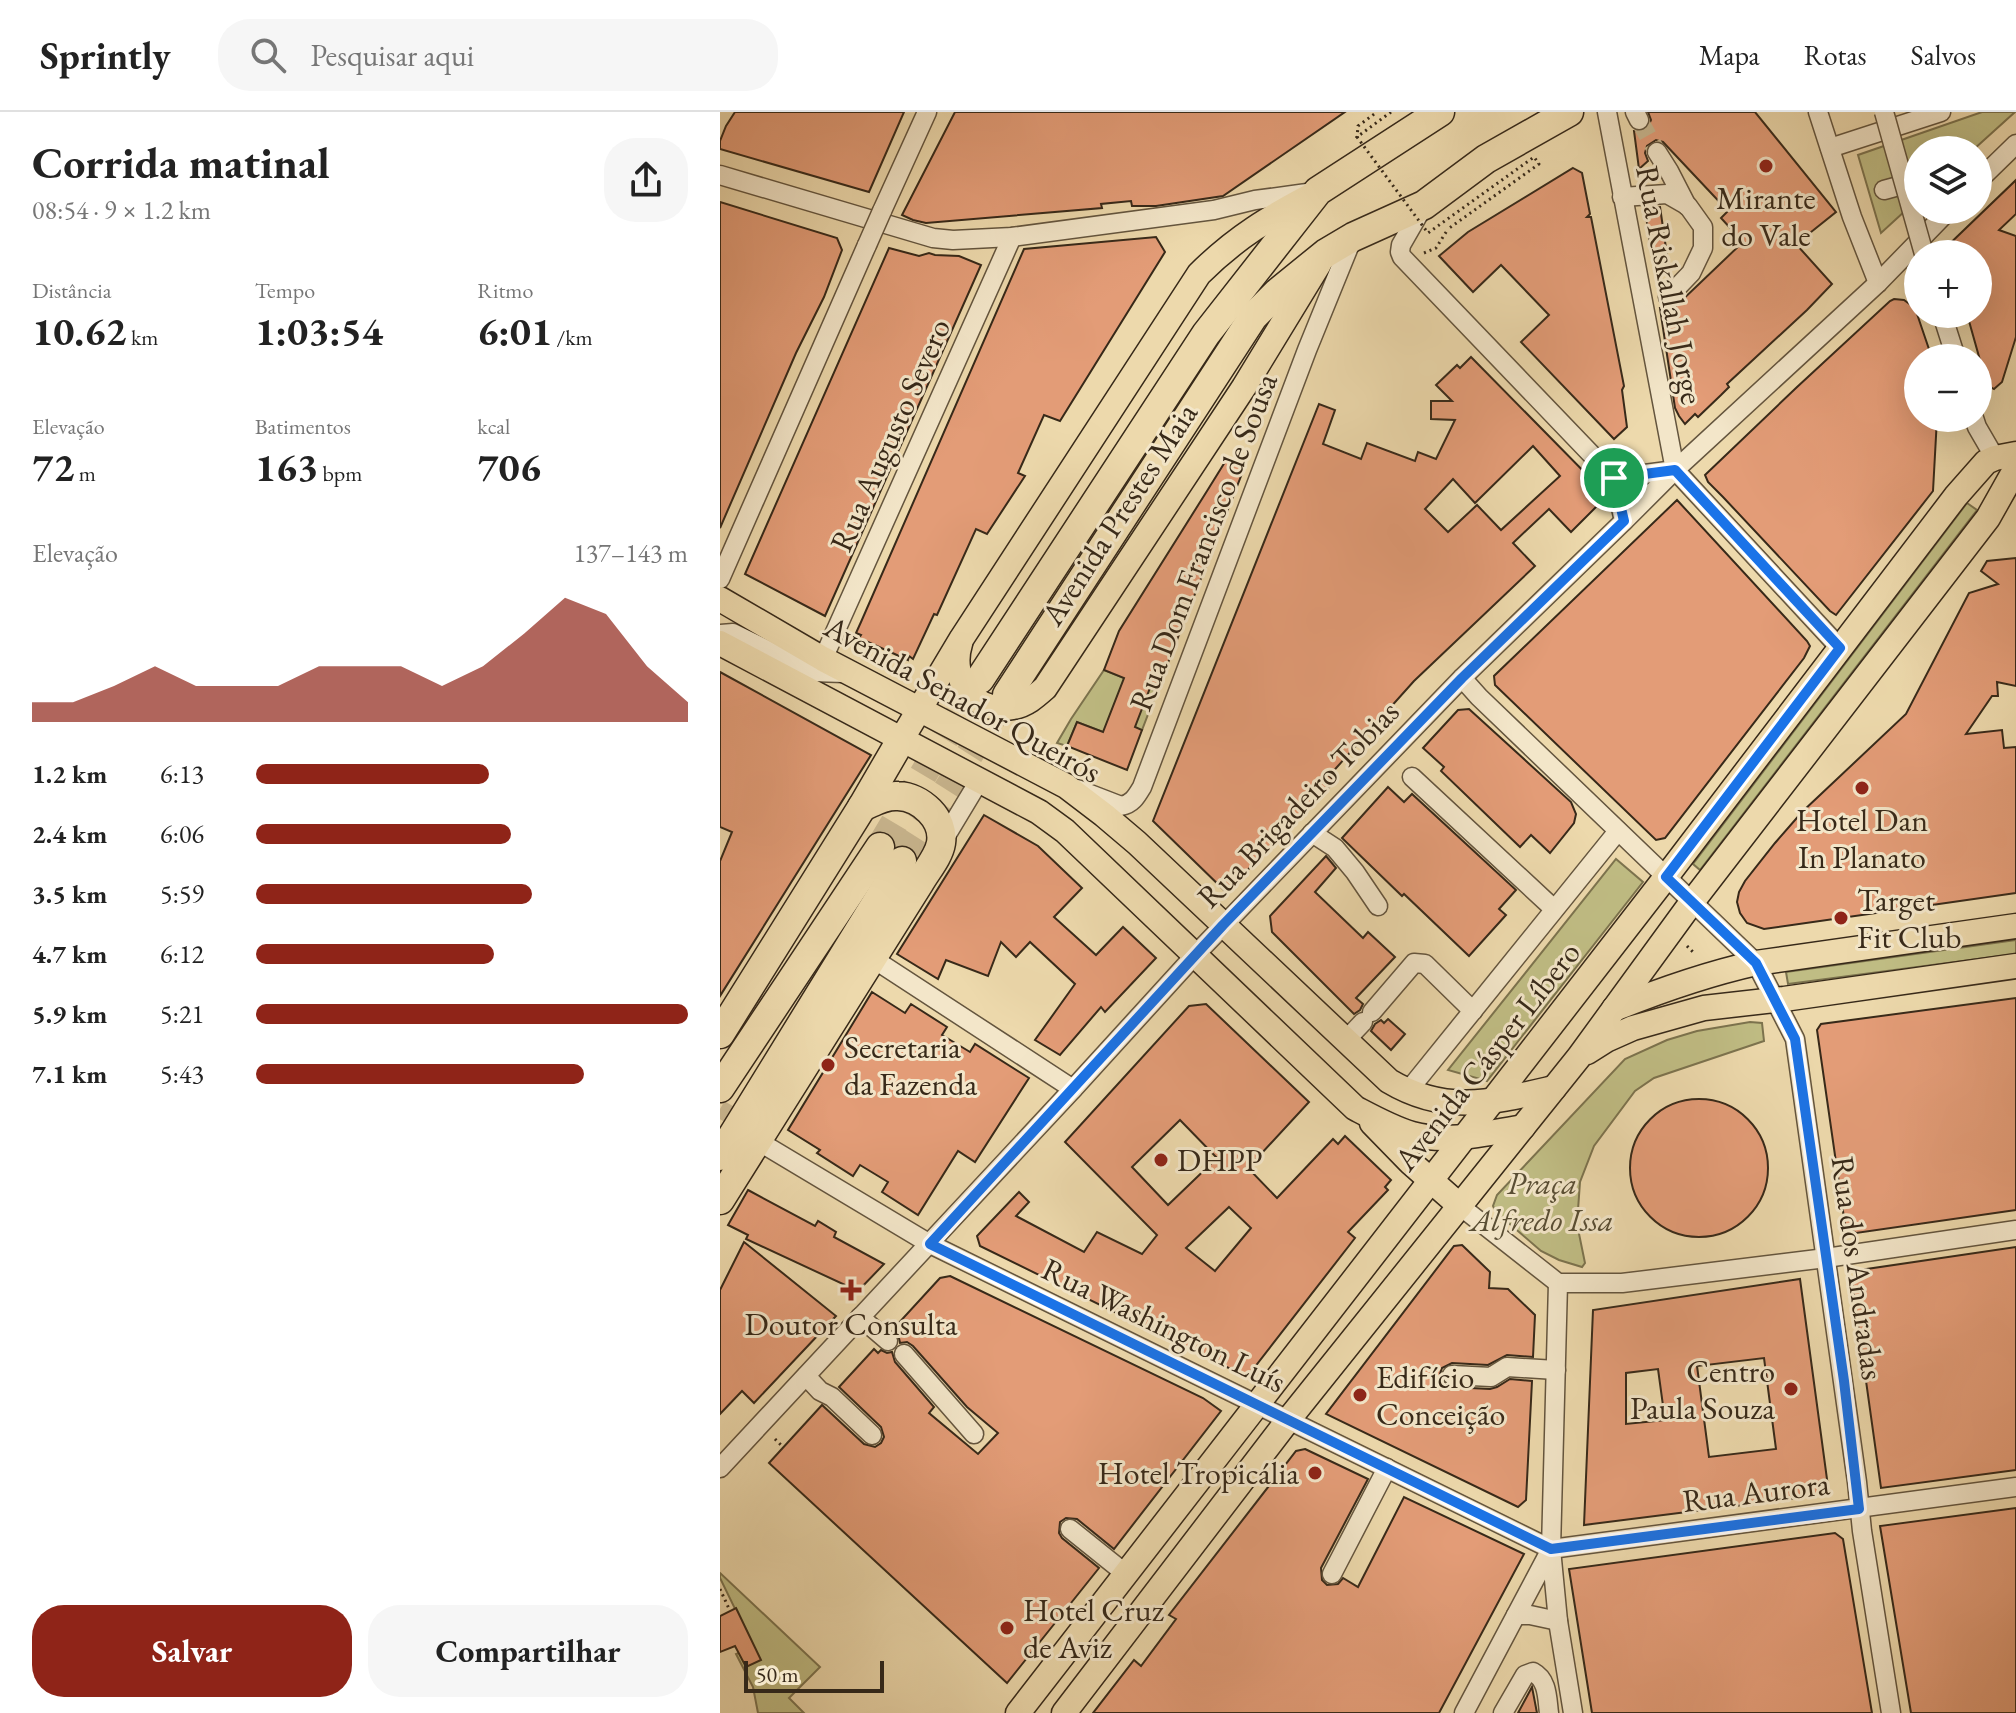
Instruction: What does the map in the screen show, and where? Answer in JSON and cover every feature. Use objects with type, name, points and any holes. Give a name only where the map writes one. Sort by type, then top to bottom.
[{"type":"highway","name":"Avenida Prestes Maia","points":[[980,679],[1206,334],[1318,191],[1440,112]]},
{"type":"highway","name":"Avenida Prestes Maia","points":[[1007,695],[1253,317],[1326,253],[1353,237],[1424,205],[1486,159],[1569,112]]},
{"type":"highway","points":[[720,1034],[901,740]]},
{"type":"highway","points":[[720,1200],[941,844],[941,831],[935,817],[925,806],[912,799],[883,797],[862,807]]},
{"type":"highway","points":[[720,1088],[891,854],[720,1156]]},
{"type":"main road","name":"Avenida Prestes Maia","points":[[901,740],[962,638],[1199,274],[1223,250],[1270,216],[1318,191]]},
{"type":"main road","name":"Avenida Prestes Maia","points":[[962,638],[957,655],[958,673],[966,689],[979,701],[995,708],[1013,708],[1030,701],[1045,688],[1244,387],[1326,253]]},
{"type":"main road","name":"Avenida Cásper Líbero","points":[[1018,1713],[1467,1136],[1956,496],[1986,462],[2009,460]]},
{"type":"main road","points":[[1064,1713],[1289,1419],[1579,1057],[1692,902],[1988,518],[2009,460]]},
{"type":"main road","name":"Avenida Senador Queirós","points":[[720,599],[823,659],[1066,786],[1126,834],[1381,1075],[1408,1091],[1455,1104],[1492,1102],[1554,1088]]},
{"type":"main road","name":"Avenida Senador Queirós","points":[[720,643],[1039,812],[1065,831],[1355,1108],[1402,1131],[1441,1139],[1523,1127]]},
{"type":"main road","points":[[1612,1010],[1714,972],[1756,963],[2016,926]]},
{"type":"main road","points":[[1579,1057],[1633,1028],[1704,1008],[2012,970]]},
{"type":"main road","points":[[1355,1108],[1460,1206]]},
{"type":"street","points":[[720,579],[927,112]]},
{"type":"street","name":"Rua Riskallah Jorge","points":[[1607,112],[1675,470]]},
{"type":"street","points":[[1818,112],[1852,217],[1878,283]]},
{"type":"street","points":[[1884,112],[1904,177]]},
{"type":"street","points":[[1830,148],[1941,112]]},
{"type":"street","points":[[1992,167],[2016,144]]},
{"type":"street","points":[[1657,152],[1703,227],[1703,248],[1691,273],[1668,297]]},
{"type":"street","points":[[720,175],[933,238],[953,240],[1012,237],[1214,210],[1255,200],[1318,191]]},
{"type":"street","points":[[1884,190],[1904,185]]},
{"type":"street","points":[[1622,197],[1667,194],[1688,206]]},
{"type":"street","points":[[1424,205],[1400,252],[1614,478],[1624,521]]},
{"type":"street","name":"Rua Brigadeiro Tobias","points":[[720,1468],[1223,925],[1462,678],[1675,470],[1878,283],[1935,224]]},
{"type":"street","name":"Rua Augusto Severo","points":[[823,659],[1012,237]]},
{"type":"street","name":"Rua Dom Francisco de Sousa","points":[[1066,786],[1121,806],[1135,799],[1142,787],[1307,350],[1353,237]]},
{"type":"street","points":[[1982,432],[2009,460]]},
{"type":"street","points":[[1614,478],[1675,470],[1840,648]]},
{"type":"street","points":[[720,634],[733,633],[812,672],[853,674]]},
{"type":"street","name":"Rua dos Andradas","points":[[1462,678],[1756,963],[1795,1039],[1859,1509],[1891,1713]]},
{"type":"street","points":[[1412,777],[1554,909]]},
{"type":"street","points":[[941,844],[979,781]]},
{"type":"street","points":[[1408,1091],[1618,831]]},
{"type":"street","points":[[1312,833],[1335,848],[1378,906]]},
{"type":"street","points":[[872,958],[1073,1089]]},
{"type":"street","points":[[1345,1041],[1414,963],[1425,964],[1473,1011]]},
{"type":"street","name":"Rua Washington Luís","points":[[758,1141],[930,1244],[1551,1549]]},
{"type":"street","points":[[1460,1206],[1558,1283],[1622,1283],[1826,1258],[2016,1230]]},
{"type":"street","points":[[1558,1283],[1551,1549],[1558,1621],[1573,1713]]},
{"type":"street","points":[[860,1317],[888,1341]]},
{"type":"street","points":[[904,1354],[974,1434]]},
{"type":"street","points":[[1452,1375],[1491,1377],[1507,1367],[1556,1370]]},
{"type":"street","points":[[806,1376],[872,1435]]},
{"type":"street","points":[[1332,1574],[1387,1468]]},
{"type":"street","name":"Rua Aurora","points":[[1551,1549],[2016,1487]]},
{"type":"street","points":[[1070,1529],[1126,1574]]},
{"type":"street","points":[[1464,1713],[1551,1549]]},
{"type":"street","points":[[1516,1615],[1558,1621]]},
{"type":"street","points":[[1540,1676],[1566,1670]]},
{"type":"street","points":[[1503,1713],[1525,1675],[1533,1672],[1545,1684],[1549,1713]]},
{"type":"path","points":[[1358,126],[1377,112]]},
{"type":"path","points":[[1391,112],[1357,137],[1428,233],[1534,157],[1539,164],[1448,229],[1436,248],[1406,261]]},
{"type":"path","points":[[1681,941],[1695,954]]},
{"type":"path","points":[[775,1439],[782,1446]]},
{"type":"green space","points":[[1982,112],[2015,112],[1988,136],[1913,136]]},
{"type":"green space","points":[[1904,139],[1904,212],[1881,233],[1858,155]]},
{"type":"green space","points":[[1967,503],[1977,510],[1700,870],[1693,864]]},
{"type":"green space","points":[[1104,670],[1157,691],[1142,730],[1103,732],[1077,722],[1067,746],[1057,743],[1071,719]]},
{"type":"green space","name":"Praça Alfredo Issa","points":[[1616,859],[1643,882],[1487,1081],[1448,1070]]},
{"type":"green space","points":[[2016,940],[2016,954],[1788,984],[1786,972]]},
{"type":"green space","name":"Praça Alfredo Issa","points":[[1750,1022],[1762,1023],[1764,1041],[1654,1078],[1635,1091],[1594,1146],[1580,1182],[1577,1224],[1585,1263],[1582,1267],[1541,1251],[1496,1212],[1493,1206],[1497,1195],[1625,1059],[1667,1040],[1697,1031]]},
{"type":"green space","points":[[720,1573],[820,1667],[789,1698],[804,1713],[758,1713],[753,1687],[736,1654],[741,1652],[759,1658]]},
{"type":"building","points":[[735,112],[904,112],[869,192],[720,149],[726,126]]},
{"type":"building","points":[[955,112],[1345,112],[1223,196],[1156,206],[1132,206],[1131,201],[1101,204],[1102,208],[926,223],[913,220],[902,215]]},
{"type":"building","points":[[1648,112],[1755,112],[1836,212],[1796,244],[1832,284],[1727,384],[1729,387],[1698,417],[1695,414],[1685,424],[1675,408],[1660,308],[1676,306],[1743,242],[1721,218],[1728,211],[1663,142],[1656,140],[1647,146],[1645,153],[1648,161],[1639,169],[1634,131],[1644,131],[1648,127],[1651,120]]},
{"type":"building","points":[[1573,168],[1582,173],[1590,214],[1587,217],[1591,217],[1624,386],[1627,427],[1614,439],[1521,342],[1549,315],[1501,265],[1473,292],[1439,256],[1468,232]]},
{"type":"building","points":[[2016,180],[2016,214],[1999,230],[2016,236],[2016,337],[2002,382],[1994,389],[1992,344],[1975,344],[1971,328],[1992,328],[1992,240],[1954,240],[1970,224],[1992,224],[1992,203]]},
{"type":"building","points":[[720,202],[837,238],[842,250],[824,297],[796,353],[720,528]]},
{"type":"building","points":[[1660,207],[1667,255],[1652,257],[1645,209]]},
{"type":"building","points":[[1156,237],[1165,252],[1060,421],[1044,415],[1018,473],[1025,476],[987,534],[976,529],[937,615],[934,614],[913,659],[909,656],[908,660],[859,638],[861,635],[856,633],[1024,249]]},
{"type":"building","points":[[889,248],[919,256],[929,253],[959,256],[981,265],[825,616],[745,574]]},
{"type":"building","points":[[1904,300],[1904,328],[1922,328],[1927,344],[1904,344],[1904,432],[1936,432],[1933,491],[1836,615],[1708,482],[1705,475],[1890,301]]},
{"type":"building","points":[[1471,357],[1604,492],[1602,501],[1571,532],[1549,509],[1513,543],[1535,566],[1414,681],[1329,776],[1335,781],[1226,892],[1153,821],[1319,404],[1335,410],[1323,444],[1361,459],[1367,443],[1415,461],[1418,452],[1436,459],[1455,420],[1431,419],[1431,401],[1452,401],[1436,385],[1457,365],[1460,368]],"holes":[[[1533,446],[1560,476],[1501,530],[1477,505],[1448,532],[1425,509],[1453,479],[1475,503]]]},
{"type":"building","points":[[1230,459],[1240,461],[1243,471],[1157,691],[1150,688],[1135,727],[1142,730],[1127,770],[1067,746],[1077,722],[1103,732],[1124,678],[1104,670],[1119,631],[1225,462]]},
{"type":"building","points":[[1677,500],[1810,646],[1804,658],[1665,838],[1656,840],[1495,685],[1494,676]]},
{"type":"building","points":[[2016,558],[2016,686],[1997,682],[1998,696],[1992,696],[1966,734],[2002,730],[2004,748],[2016,747],[2016,893],[1764,929],[1747,923],[1737,902],[1745,881],[1802,812],[1906,714],[1969,593],[1998,584],[1981,571],[1987,561]]},
{"type":"building","points":[[720,672],[871,755],[720,996],[720,861],[732,832],[720,827]]},
{"type":"building","points":[[1469,709],[1571,802],[1576,814],[1574,823],[1550,853],[1531,835],[1520,847],[1441,771],[1444,767],[1423,748],[1458,710]]},
{"type":"building","points":[[1388,787],[1404,802],[1412,794],[1516,890],[1499,909],[1506,915],[1469,956],[1342,838]]},
{"type":"building","points":[[984,815],[1038,846],[1082,888],[1054,917],[1096,955],[1123,927],[1156,958],[1105,1012],[1101,1007],[1060,1055],[1035,1040],[1075,984],[1030,942],[1016,957],[1001,942],[988,976],[946,960],[938,979],[897,954]]},
{"type":"building","points":[[1326,856],[1336,868],[1315,892],[1363,938],[1368,932],[1395,957],[1356,998],[1363,1004],[1354,1014],[1272,932],[1270,916]]},
{"type":"building","points":[[872,992],[905,1013],[911,1004],[947,1027],[942,1035],[970,1052],[975,1044],[1029,1078],[975,1162],[958,1151],[918,1215],[882,1192],[888,1182],[860,1165],[853,1176],[788,1130]]},
{"type":"building","points":[[2016,998],[2016,1210],[1856,1233],[1845,1225],[1817,1030],[1821,1024]]},
{"type":"building","points":[[1206,1004],[1309,1102],[1248,1168],[1277,1198],[1333,1139],[1338,1144],[1345,1136],[1391,1180],[1385,1187],[1388,1190],[1348,1232],[1355,1238],[1247,1377],[980,1246],[977,1236],[1019,1192],[1029,1202],[1016,1216],[1084,1252],[1097,1232],[1142,1254],[1157,1235],[1065,1142],[1189,1006]],"holes":[[[1180,1120],[1217,1158],[1168,1205],[1132,1167]],[[1229,1207],[1251,1228],[1215,1271],[1186,1248]]]},
{"type":"building","points":[[1388,1019],[1405,1034],[1391,1050],[1371,1031],[1375,1024]]},
{"type":"building","points":[[1699,1099],[1726,1104],[1748,1119],[1763,1141],[1768,1168],[1763,1195],[1748,1217],[1726,1232],[1699,1237],[1672,1232],[1650,1217],[1635,1195],[1630,1168],[1635,1141],[1650,1119],[1672,1104]]},
{"type":"building","points":[[748,1190],[815,1226],[818,1221],[836,1232],[834,1237],[884,1264],[858,1291],[746,1239],[748,1235],[728,1225]]},
{"type":"building","points":[[744,1242],[836,1316],[754,1403],[742,1391],[720,1414],[720,1290]]},
{"type":"building","points":[[1462,1245],[1490,1272],[1489,1288],[1508,1289],[1535,1315],[1533,1357],[1507,1355],[1488,1365],[1452,1363],[1442,1368],[1440,1374],[1442,1381],[1451,1387],[1490,1389],[1510,1379],[1532,1381],[1526,1500],[1518,1507],[1326,1414],[1454,1246]]},
{"type":"building","points":[[2016,1247],[2016,1470],[1881,1488],[1852,1281],[1860,1270]]},
{"type":"building","points":[[950,1276],[1203,1398],[1221,1411],[1114,1549],[1077,1519],[1066,1518],[1060,1522],[1062,1538],[1099,1568],[1007,1683],[769,1463],[822,1405],[864,1444],[875,1447],[881,1443],[884,1437],[881,1427],[839,1387],[874,1349],[878,1353],[881,1350],[892,1352],[895,1362],[934,1407],[929,1413],[978,1454],[998,1433],[967,1407],[913,1346],[907,1342],[900,1343],[895,1327],[940,1278]]},
{"type":"building","name":"Centro Paula Souza","points":[[1800,1279],[1829,1494],[1584,1525],[1593,1310]],"holes":[[[1764,1358],[1776,1449],[1709,1457],[1697,1366]],[[1658,1369],[1665,1420],[1626,1424],[1626,1373]]]},
{"type":"building","points":[[1305,1449],[1368,1479],[1321,1568],[1322,1580],[1327,1585],[1338,1584],[1343,1578],[1358,1587],[1404,1497],[1524,1554],[1439,1713],[1093,1713],[1134,1660],[1141,1666],[1176,1619],[1169,1615],[1296,1451]]},
{"type":"building","points":[[2016,1508],[2016,1713],[1911,1713],[1880,1526]]},
{"type":"building","points":[[1835,1533],[1843,1539],[1872,1713],[1592,1713],[1569,1569]]},
{"type":"building","points":[[736,1608],[761,1660],[746,1667],[735,1646],[720,1652],[720,1616]]},
{"type":"building","points":[[1532,1687],[1537,1713],[1518,1713]]},
{"type":"tunnel","points":[[1639,120],[1657,152]]},
{"type":"tunnel","points":[[880,847],[980,679]]},
{"type":"tunnel","points":[[902,861],[1007,695]]},
{"type":"tunnel","points":[[720,1109],[750,1126]]},
{"type":"place","name":"Mirante do Vale","points":[[1766,166]]},
{"type":"place","name":"Hotel Dan In Planato","points":[[1862,788]]},
{"type":"place","name":"Target Fit Club","points":[[1841,918]]},
{"type":"place","name":"Secretaria da Fazenda","points":[[828,1065]]},
{"type":"place","name":"DHPP","points":[[1161,1160]]},
{"type":"place","name":"Doutor Consulta","points":[[851,1290]]},
{"type":"place","name":"Centro Paula Souza","points":[[1791,1389]]},
{"type":"place","name":"Edifício Conceição","points":[[1360,1395]]},
{"type":"place","name":"Hotel Tropicália","points":[[1315,1473]]},
{"type":"place","name":"Hotel Cruz de Aviz","points":[[1007,1628]]},
{"type":"route","points":[[1675,470],[1840,648],[1666,877],[1756,963],[1795,1039],[1844,1381],[1859,1509],[1551,1549],[930,1244],[1223,925],[1462,678],[1624,521],[1614,478],[1675,470]]}]
